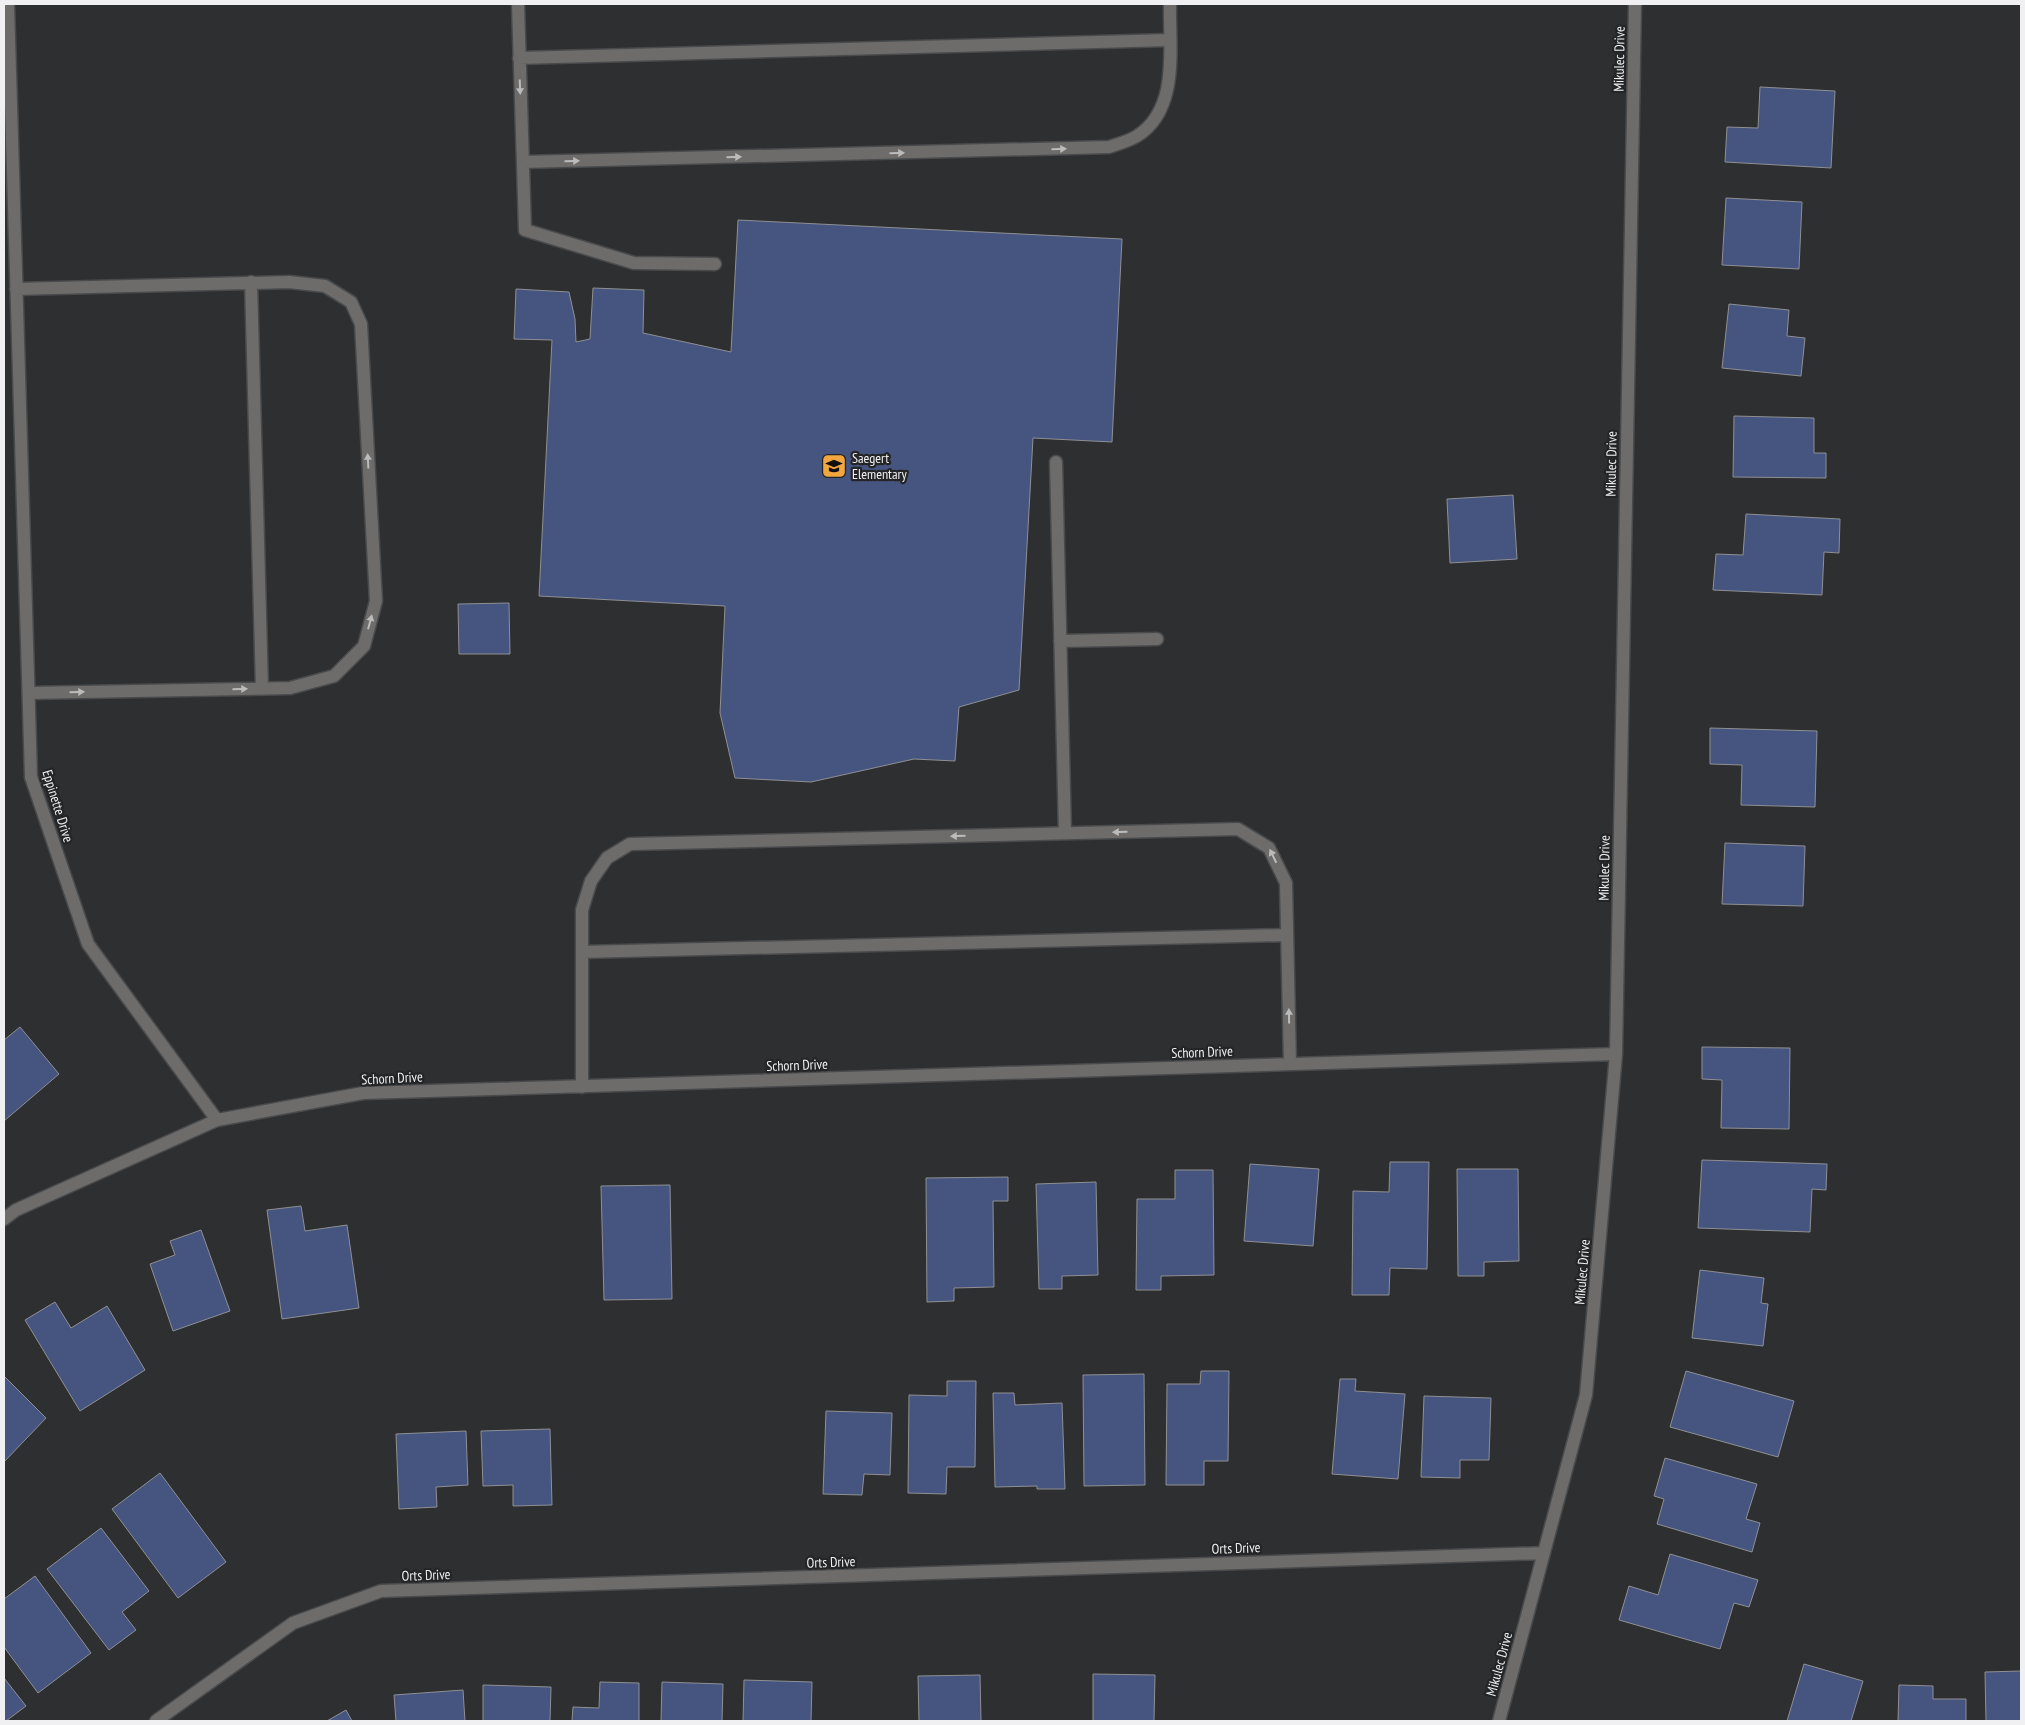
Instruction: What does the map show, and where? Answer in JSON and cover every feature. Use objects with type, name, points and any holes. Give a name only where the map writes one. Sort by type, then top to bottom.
[{"type":"street","name":"Eppinette Drive","points":[[8,4],[31,777],[88,944],[216,1120]]},
{"type":"street","points":[[518,4],[525,230],[634,263],[715,264]]},
{"type":"street","points":[[523,162],[1109,147],[1138,136],[1158,116],[1168,90],[1170,4]]},
{"type":"street","name":"Mikulec Drive","points":[[1499,1721],[1586,1395],[1616,1054],[1635,4]]},
{"type":"street","points":[[519,58],[1169,40]]},
{"type":"street","points":[[252,282],[262,689]]},
{"type":"street","points":[[16,289],[289,282],[325,286],[351,302],[361,324],[376,601],[364,646],[334,676],[290,688],[29,693]]},
{"type":"street","points":[[1056,462],[1065,833]]},
{"type":"street","points":[[1060,641],[1157,639]]},
{"type":"street","points":[[582,1087],[582,910],[591,881],[607,858],[630,844],[1238,830],[1269,848],[1286,883],[1290,1064]]},
{"type":"street","points":[[582,952],[1287,935]]},
{"type":"street","name":"Schorn Drive","points":[[4,1219],[16,1210],[216,1120],[363,1093],[1616,1054]]},
{"type":"street","name":"Orts Drive","points":[[156,1721],[293,1623],[381,1591],[1544,1553]]},
{"type":"building","points":[[1760,87],[1835,91],[1831,168],[1725,162],[1727,127],[1758,128]]},
{"type":"building","points":[[1726,198],[1802,202],[1799,269],[1722,265]]},
{"type":"building","points":[[738,220],[1122,239],[1112,442],[1033,438],[1019,690],[959,707],[955,761],[914,759],[811,782],[735,778],[720,713],[725,606],[539,596],[552,340],[514,339],[516,289],[569,292],[575,319],[576,342],[590,339],[593,288],[644,290],[643,333],[731,352]]},
{"type":"building","points":[[1729,304],[1789,310],[1787,336],[1805,338],[1801,376],[1722,368]]},
{"type":"building","points":[[1734,416],[1814,418],[1814,453],[1826,453],[1826,478],[1733,477]]},
{"type":"building","points":[[1513,495],[1517,559],[1450,563],[1447,499]]},
{"type":"building","points":[[1746,514],[1840,519],[1839,553],[1824,552],[1822,595],[1713,590],[1716,554],[1743,555]]},
{"type":"building","points":[[509,603],[510,654],[459,654],[458,604]]},
{"type":"building","points":[[1710,728],[1817,731],[1815,807],[1741,805],[1742,765],[1710,764]]},
{"type":"building","points":[[1725,843],[1805,846],[1803,906],[1722,904]]},
{"type":"building","points":[[20,1027],[59,1074],[4,1121],[4,1040]]},
{"type":"building","points":[[1702,1047],[1790,1048],[1789,1129],[1721,1128],[1722,1080],[1702,1079]]},
{"type":"building","points":[[1702,1160],[1827,1164],[1826,1190],[1812,1189],[1810,1232],[1698,1228]]},
{"type":"building","points":[[1390,1162],[1429,1162],[1427,1269],[1390,1268],[1389,1295],[1352,1295],[1353,1191],[1389,1192]]},
{"type":"building","points":[[1250,1164],[1319,1169],[1313,1246],[1244,1241]]},
{"type":"building","points":[[1457,1169],[1518,1169],[1519,1261],[1484,1262],[1484,1276],[1458,1276]]},
{"type":"building","points":[[1175,1170],[1213,1170],[1214,1275],[1161,1276],[1161,1290],[1136,1290],[1137,1199],[1175,1199]]},
{"type":"building","points":[[1008,1177],[1008,1201],[993,1201],[994,1287],[954,1288],[954,1301],[927,1302],[926,1178]]},
{"type":"building","points":[[1096,1182],[1098,1275],[1062,1276],[1062,1289],[1039,1289],[1036,1184]]},
{"type":"building","points":[[670,1185],[672,1299],[604,1300],[601,1186]]},
{"type":"building","points":[[301,1206],[305,1231],[347,1225],[359,1308],[282,1319],[267,1210]]},
{"type":"building","points":[[201,1230],[230,1311],[173,1331],[150,1264],[175,1255],[170,1241]]},
{"type":"building","points":[[1700,1270],[1764,1278],[1761,1303],[1768,1304],[1763,1346],[1692,1338]]},
{"type":"building","points":[[55,1302],[71,1328],[107,1306],[145,1370],[80,1411],[25,1320]]},
{"type":"building","points":[[1201,1371],[1229,1371],[1228,1461],[1204,1461],[1204,1485],[1166,1485],[1167,1384],[1200,1384]]},
{"type":"building","points":[[1686,1371],[1794,1401],[1778,1457],[1670,1427]]},
{"type":"building","points":[[1144,1374],[1145,1485],[1084,1486],[1083,1375]]},
{"type":"building","points":[[4,1376],[46,1418],[4,1462]]},
{"type":"building","points":[[1340,1379],[1356,1379],[1355,1391],[1405,1394],[1398,1479],[1332,1474]]},
{"type":"building","points":[[947,1381],[976,1381],[975,1467],[947,1467],[946,1494],[908,1493],[909,1395],[947,1396]]},
{"type":"building","points":[[993,1393],[1014,1393],[1015,1405],[1062,1403],[1065,1489],[1037,1489],[1037,1486],[995,1487]]},
{"type":"building","points":[[1424,1396],[1491,1398],[1489,1460],[1460,1460],[1460,1478],[1421,1477]]},
{"type":"building","points":[[826,1411],[892,1413],[890,1475],[864,1474],[862,1495],[823,1494]]},
{"type":"building","points":[[550,1429],[552,1505],[513,1506],[513,1485],[483,1486],[481,1431]]},
{"type":"building","points":[[466,1431],[468,1485],[436,1487],[437,1507],[399,1509],[396,1434]]},
{"type":"building","points":[[1665,1458],[1757,1484],[1746,1519],[1760,1523],[1752,1552],[1657,1524],[1664,1499],[1654,1496]]},
{"type":"building","points":[[160,1473],[226,1562],[178,1598],[112,1509]]},
{"type":"building","points":[[101,1528],[149,1591],[122,1612],[136,1630],[109,1650],[47,1569]]},
{"type":"building","points":[[1670,1554],[1758,1580],[1749,1607],[1734,1603],[1720,1649],[1619,1620],[1629,1586],[1658,1595]]},
{"type":"building","points":[[35,1576],[91,1653],[38,1693],[4,1647],[4,1599]]},
{"type":"building","points":[[1804,1664],[1863,1681],[1851,1721],[1787,1721]]},
{"type":"building","points":[[2021,1671],[2021,1721],[1986,1721],[1985,1672]]},
{"type":"building","points":[[1093,1674],[1155,1675],[1154,1721],[1093,1721]]},
{"type":"building","points":[[980,1675],[981,1721],[919,1721],[918,1676]]},
{"type":"building","points":[[4,1678],[26,1706],[6,1721],[4,1721]]},
{"type":"building","points":[[744,1680],[812,1682],[811,1721],[743,1721]]},
{"type":"building","points":[[600,1682],[639,1683],[639,1721],[572,1721],[573,1707],[599,1708]]},
{"type":"building","points":[[662,1682],[723,1684],[722,1721],[661,1721]]},
{"type":"building","points":[[483,1685],[551,1687],[550,1721],[483,1721]]},
{"type":"building","points":[[1899,1685],[1933,1686],[1933,1699],[1966,1699],[1966,1721],[1898,1721]]},
{"type":"building","points":[[463,1690],[465,1721],[396,1721],[394,1695]]},
{"type":"building","points":[[346,1710],[352,1721],[327,1721]]},
{"type":"place","name":"Saegert Elementary","points":[[834,466]]}]
